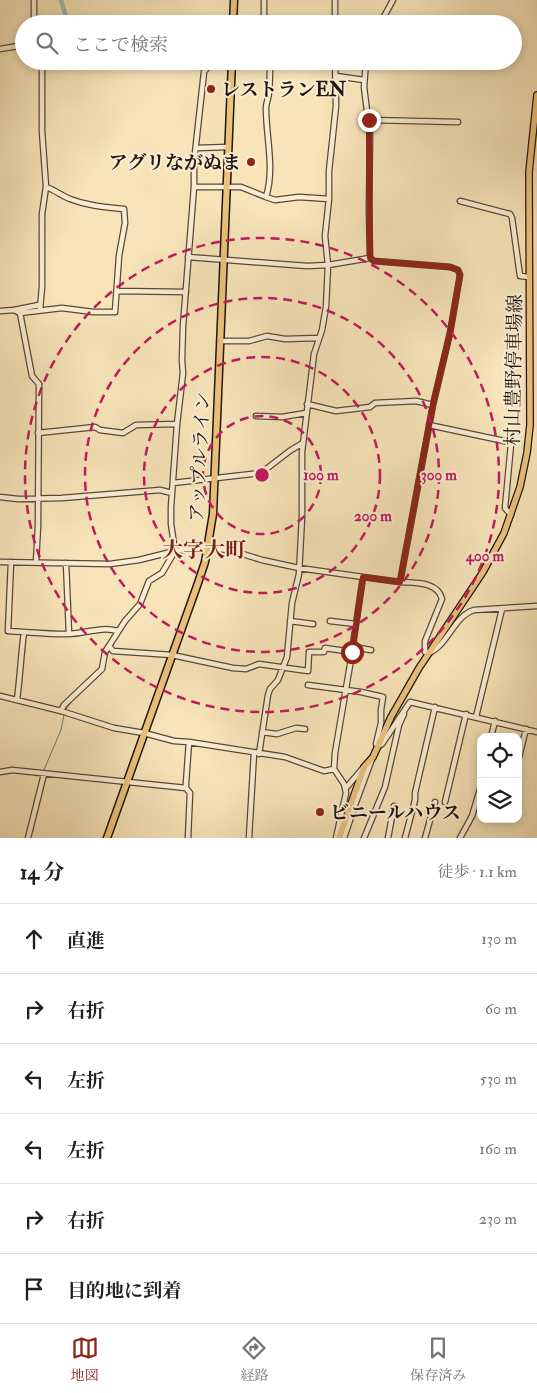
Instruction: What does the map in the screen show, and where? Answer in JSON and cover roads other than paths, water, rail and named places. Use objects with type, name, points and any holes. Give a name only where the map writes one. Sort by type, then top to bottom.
[{"type":"highway","points":[[233,15],[234,0]]},
{"type":"highway","name":"アップルライン","points":[[106,838],[205,562],[208,547],[213,514],[232,70]]},
{"type":"main road","name":"村山豊野停車場線","points":[[337,838],[364,768],[373,757],[400,701],[497,547],[511,515],[520,487],[526,460],[530,425],[529,172],[537,96]]},
{"type":"street","points":[[34,0],[34,15]]},
{"type":"street","points":[[264,0],[264,15]]},
{"type":"street","points":[[335,0],[335,15]]},
{"type":"street","points":[[385,15],[393,0]]},
{"type":"street","points":[[0,49],[15,46]]},
{"type":"street","points":[[39,307],[42,287],[42,214],[46,187],[42,131],[42,70]]},
{"type":"street","points":[[61,711],[64,705],[102,669],[105,652],[118,631],[140,604],[149,581],[162,573],[175,551],[171,524],[172,493],[183,373],[183,326],[196,148],[205,70]]},
{"type":"street","points":[[266,197],[270,181],[271,158],[267,137],[266,105],[270,92],[270,70]]},
{"type":"street","points":[[250,838],[257,754],[268,695],[284,668],[299,568],[302,443],[314,354],[326,307],[328,265],[326,236],[329,171],[336,106],[336,70]]},
{"type":"street","points":[[365,70],[364,80],[369,120],[370,258]]},
{"type":"street","points":[[336,76],[364,80]]},
{"type":"street","points":[[369,120],[458,122]]},
{"type":"street","points":[[196,148],[228,147]]},
{"type":"street","points":[[0,311],[39,307],[115,312],[119,256],[125,223],[124,208],[101,207],[79,202],[46,187]]},
{"type":"street","points":[[194,187],[241,187],[276,200],[299,197],[328,199]]},
{"type":"street","points":[[460,201],[510,214],[520,276],[529,276]]},
{"type":"street","points":[[188,256],[307,266],[328,265],[370,258],[374,261],[450,267],[458,270],[460,275],[450,333],[433,404],[400,582]]},
{"type":"street","points":[[117,290],[186,292]]},
{"type":"street","points":[[14,310],[20,313],[39,307]]},
{"type":"street","points":[[20,313],[32,376],[39,384],[36,562]]},
{"type":"street","points":[[220,341],[249,341],[267,336],[285,339],[319,338]]},
{"type":"street","points":[[307,404],[336,411],[370,407],[375,403],[416,401],[433,404]]},
{"type":"street","points":[[256,416],[282,417],[306,413]]},
{"type":"street","points":[[38,433],[95,427],[100,430],[123,433],[136,425],[177,424]]},
{"type":"street","points":[[429,425],[511,444],[505,508],[511,515]]},
{"type":"street","points":[[173,483],[261,472],[302,443]]},
{"type":"street","points":[[0,497],[38,499],[160,490],[172,493]]},
{"type":"street","points":[[0,562],[110,564],[139,560],[175,551],[208,547],[233,551],[299,568],[418,583],[436,588],[441,594],[442,599],[425,641],[424,647],[426,652],[429,653],[442,643],[468,612],[537,606]]},
{"type":"street","points":[[8,631],[11,562]]},
{"type":"street","points":[[66,563],[69,634]]},
{"type":"street","points":[[337,838],[346,788],[334,770],[335,753],[363,577]]},
{"type":"street","points":[[476,716],[502,609]]},
{"type":"street","points":[[290,621],[313,624]]},
{"type":"street","points":[[330,621],[356,624]]},
{"type":"street","points":[[0,630],[69,634],[89,632],[96,629],[118,631]]},
{"type":"street","points":[[16,700],[24,632]]},
{"type":"street","points":[[109,646],[114,651],[172,655],[233,668],[246,669],[259,664],[308,671],[309,652],[324,652],[325,648],[371,650]]},
{"type":"street","points":[[308,685],[383,697],[381,723],[376,744],[378,746],[382,744],[410,702]]},
{"type":"street","points":[[0,696],[61,711],[114,728],[174,741],[285,758],[324,771],[334,770]]},
{"type":"street","points":[[410,702],[476,716],[537,732]]},
{"type":"street","points":[[364,838],[385,787],[399,725],[410,702]]},
{"type":"street","points":[[405,838],[435,707]]},
{"type":"street","points":[[445,802],[466,714]]},
{"type":"street","points":[[492,733],[495,721]]},
{"type":"street","points":[[262,732],[277,734],[296,728],[305,729]]},
{"type":"street","points":[[522,745],[526,729]]},
{"type":"street","points":[[188,838],[190,793],[186,788],[189,742]]},
{"type":"street","points":[[344,838],[373,757]]},
{"type":"street","points":[[346,788],[364,768]]},
{"type":"street","points":[[0,772],[12,770],[186,788]]},
{"type":"street","points":[[28,838],[44,774]]},
{"type":"street","points":[[460,838],[472,816],[477,799]]},
{"type":"street","points":[[425,838],[435,802]]},
{"type":"street","points":[[388,838],[394,806]]},
{"type":"waterway","points":[[61,0],[65,15]]},
{"type":"waterway","points":[[124,627],[130,618]]},
{"type":"waterway","points":[[65,711],[71,702],[103,672],[109,649]]},
{"type":"waterway","points":[[43,772],[61,730],[64,715]]},
{"type":"waterway","points":[[28,830],[39,785]]},
{"type":"place","name":"レストランEN","points":[[211,89]]},
{"type":"place","name":"アグリながぬま","points":[[251,162]]},
{"type":"place","name":"ビニールハウス","points":[[320,812]]},
{"type":"district","name":"大字大町","points":[[204,550]]}]
